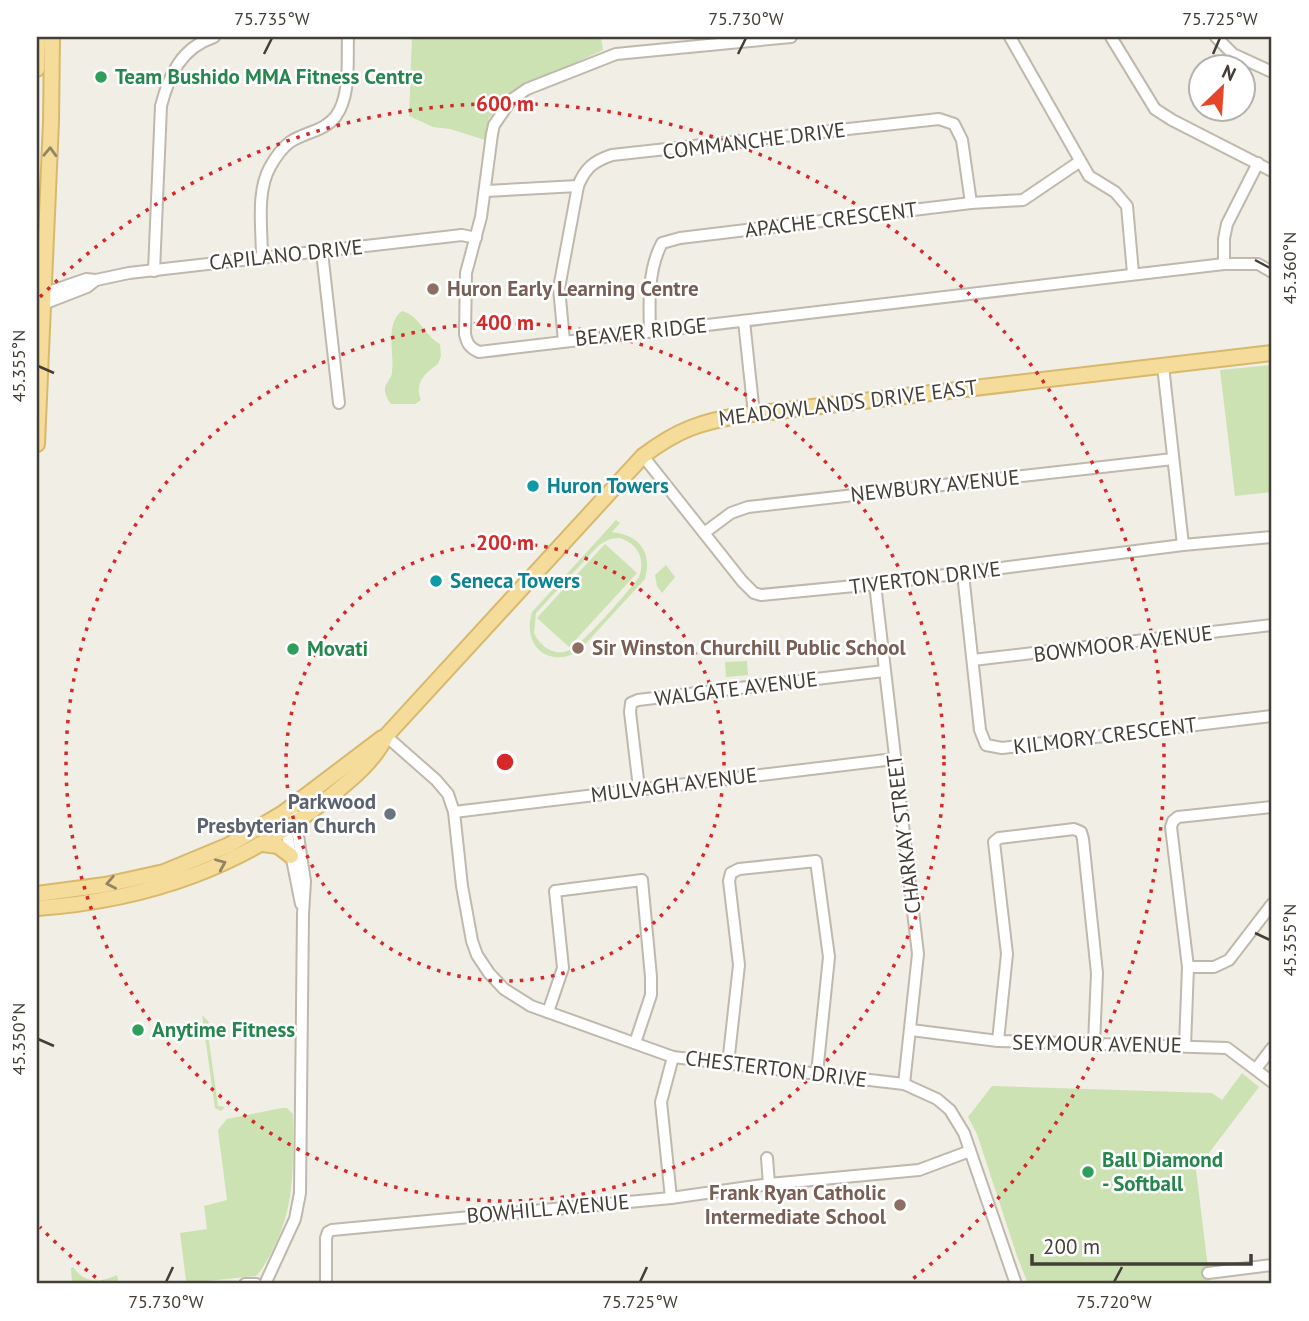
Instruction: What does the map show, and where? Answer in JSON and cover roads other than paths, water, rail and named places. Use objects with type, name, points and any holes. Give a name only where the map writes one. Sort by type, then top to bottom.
[{"type":"main road","points":[[37,69],[38,37]]},
{"type":"main road","points":[[37,444],[40,300],[52,37]]},
{"type":"main road","points":[[52,52],[57,37]]},
{"type":"main road","name":"MEADOWLANDS DRIVE EAST","points":[[44,908],[91,904],[135,895],[223,863],[263,844],[291,826],[349,781],[382,746],[386,736],[643,456],[684,428],[722,418],[1272,353]]},
{"type":"main road","name":"MEADOWLANDS DRIVE EAST","points":[[37,894],[164,872],[229,845],[288,810],[376,740],[386,736]]},
{"type":"main road","points":[[289,789],[298,794],[312,792]]},
{"type":"main road","points":[[263,844],[278,846],[291,856]]},
{"type":"main road","points":[[37,884],[57,892]]},
{"type":"main road","points":[[37,917],[44,908]]},
{"type":"street","points":[[154,271],[161,106],[168,80],[180,60],[192,48],[214,37]]},
{"type":"street","points":[[262,257],[262,201],[269,169],[290,142],[324,127],[337,115],[346,83],[348,37]]},
{"type":"street","name":"BEAVER RIDGE","points":[[791,37],[662,43],[607,56],[527,89],[511,100],[494,125],[485,191],[466,273],[467,342],[472,349],[479,352],[1224,264],[1258,264],[1272,272]]},
{"type":"street","points":[[1010,37],[1079,162],[1089,176],[1115,192],[1127,206],[1133,273]]},
{"type":"street","points":[[1111,37],[1155,109],[1272,171]]},
{"type":"street","points":[[1216,37],[1233,54],[1272,72]]},
{"type":"street","name":"COMMANCHE DRIVE","points":[[578,186],[584,171],[596,160],[612,155],[939,119],[954,124],[962,140],[971,203]]},
{"type":"street","name":"APACHE CRESCENT","points":[[650,331],[649,294],[657,252],[662,243],[680,238],[971,203],[1023,200],[1079,162]]},
{"type":"street","points":[[1224,264],[1227,224],[1258,163]]},
{"type":"street","points":[[485,191],[578,186],[559,288],[564,341]]},
{"type":"street","name":"CAPILANO DRIVE","points":[[40,300],[86,279],[96,280],[262,257],[463,235],[476,238]]},
{"type":"street","points":[[322,252],[339,403]]},
{"type":"street","points":[[744,321],[754,414]]},
{"type":"street","points":[[1163,366],[1183,545]]},
{"type":"street","name":"TIVERTON DRIVE","points":[[643,456],[742,581],[754,593],[771,596],[1183,545],[1272,537]]},
{"type":"street","name":"NEWBURY AVENUE","points":[[704,533],[731,513],[748,507],[1173,459]]},
{"type":"street","name":"KILMORY CRESCENT","points":[[963,574],[982,739],[986,745],[993,748],[1272,716]]},
{"type":"street","name":"CHARKAY STREET","points":[[875,584],[918,954],[904,1084]]},
{"type":"street","name":"BOWMOOR AVENUE","points":[[973,660],[1272,625]]},
{"type":"street","name":"WALGATE AVENUE","points":[[639,788],[631,703],[884,671]]},
{"type":"street","name":"CHESTERTON DRIVE","points":[[386,736],[448,794],[454,812],[462,886],[477,955],[504,989],[531,1006],[673,1057],[904,1084],[921,1090],[950,1110],[964,1133],[1016,1284]]},
{"type":"street","name":"MULVAGH AVENUE","points":[[454,812],[894,759]]},
{"type":"street","points":[[1185,1046],[1188,967],[1171,827],[1173,821],[1178,817],[1272,807]]},
{"type":"street","points":[[265,1284],[295,1219],[300,1193],[305,881],[288,810]]},
{"type":"street","points":[[291,826],[291,856],[303,914]]},
{"type":"street","points":[[998,1041],[1007,954],[994,842],[999,838],[1074,829],[1081,832],[1083,839],[1097,973],[1094,1044]]},
{"type":"street","points":[[728,1064],[739,965],[729,881],[731,873],[739,869],[816,861],[829,957],[817,1073]]},
{"type":"street","points":[[548,1012],[563,968],[555,891],[642,880],[651,995],[635,1042]]},
{"type":"street","points":[[1188,967],[1223,965],[1272,904]]},
{"type":"street","name":"SEYMOUR AVENUE","points":[[911,1030],[998,1041],[1227,1048],[1272,1082]]},
{"type":"street","points":[[1256,1069],[1272,1048]]},
{"type":"street","points":[[671,1198],[661,1102],[673,1057]]},
{"type":"street","name":"BOWHILL AVENUE","points":[[326,1284],[328,1232],[919,1170],[970,1151]]},
{"type":"street","points":[[767,1158],[769,1184]]},
{"type":"street","points":[[1208,1273],[1272,1265]]},
{"type":"street","points":[[245,1284],[256,1284]]},
{"type":"place","name":"Team Bushido MMA Fitness Centre","points":[[101,77]]},
{"type":"place","name":"Huron Early Learning Centre","points":[[433,289]]},
{"type":"place","name":"Huron Towers","points":[[533,486]]},
{"type":"place","name":"Seneca Towers","points":[[436,581]]},
{"type":"place","name":"Sir Winston Churchill Public School","points":[[578,648]]},
{"type":"place","name":"Movati","points":[[293,649]]},
{"type":"place","name":"Parkwood Presbyterian Church","points":[[390,814]]},
{"type":"place","name":"Anytime Fitness","points":[[138,1030]]},
{"type":"place","name":"Ball Diamond - Softball","points":[[1088,1172]]},
{"type":"place","name":"Frank Ryan Catholic Intermediate School","points":[[900,1205]]}]
